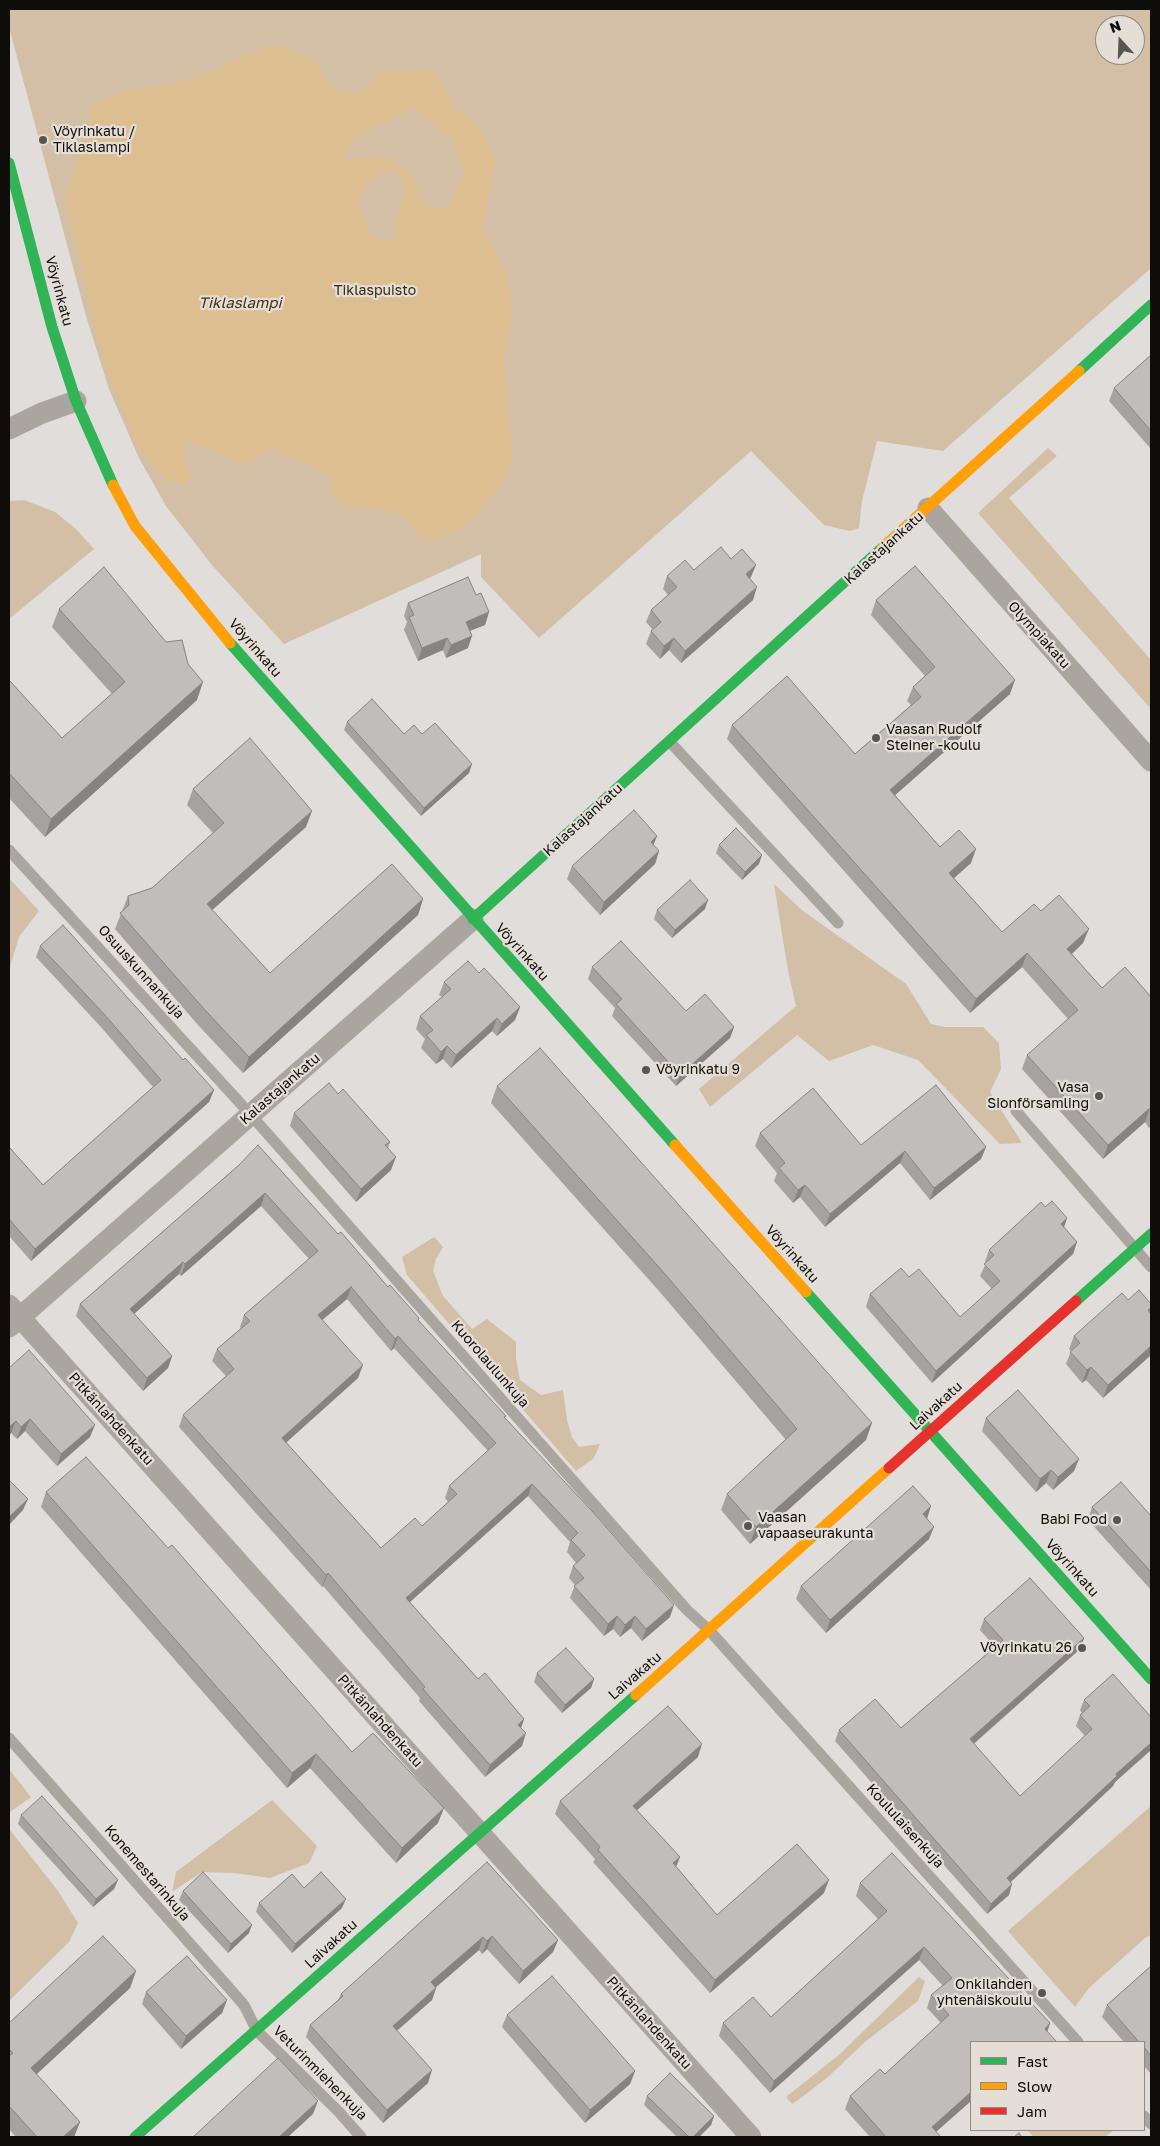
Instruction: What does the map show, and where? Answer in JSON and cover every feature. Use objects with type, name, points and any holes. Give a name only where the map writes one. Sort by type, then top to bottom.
[{"type":"street","name":"Vöyrinkatu","points":[[9,163],[52,327],[76,401],[107,474],[135,526],[250,667],[472,919],[1151,1679]]},
{"type":"street","name":"Kalastajankatu","points":[[13,1316],[251,1115],[472,919],[670,742],[1151,305]]},
{"type":"street","points":[[9,429],[42,413],[76,401]]},
{"type":"street","name":"Olympiakatu","points":[[928,508],[1151,761]]},
{"type":"street","name":"Laivakatu","points":[[135,2137],[709,1630],[1151,1234]]},
{"type":"street","name":"Pitkänlahdenkatu","points":[[13,1316],[751,2137]]},
{"type":"lane","points":[[670,742],[838,923]]},
{"type":"lane","name":"Osuuskunnankuja","points":[[9,850],[251,1115]]},
{"type":"lane","points":[[1016,1111],[1151,1267]]},
{"type":"lane","name":"Kuorolaulunkuja","points":[[251,1115],[687,1610],[709,1630]]},
{"type":"lane","name":"Koululaisenkuja","points":[[709,1630],[1077,2041]]},
{"type":"lane","name":"Konemestarinkuja","points":[[9,1738],[244,2005],[257,2031]]},
{"type":"lane","name":"Veturinmiehenkuja","points":[[257,2031],[339,2112],[361,2137]]},
{"type":"green space","name":"Tiklaspuisto","points":[[9,9],[1151,9],[1151,268],[943,451],[877,441],[862,501],[859,528],[850,531],[824,525],[751,451],[539,638],[481,577],[481,554],[284,644],[212,565],[166,506],[139,458],[109,389],[86,316],[9,27]]},
{"type":"green space","points":[[1048,448],[1057,456],[1009,498],[1151,660],[1151,709],[978,513]]},
{"type":"green space","points":[[24,500],[55,512],[76,529],[94,549],[9,619],[9,501]]},
{"type":"green space","points":[[9,878],[39,911],[19,937],[9,970]]},
{"type":"green space","points":[[774,884],[803,911],[906,984],[931,1024],[945,1027],[983,1027],[999,1043],[1001,1069],[990,1092],[1022,1143],[1000,1144],[918,1060],[873,1045],[829,1061],[797,1035],[710,1107],[699,1089],[796,1006],[788,971]]},
{"type":"green space","points":[[434,1237],[443,1247],[436,1259],[433,1271],[443,1296],[472,1329],[487,1319],[516,1342],[516,1358],[520,1380],[541,1395],[563,1390],[567,1420],[572,1437],[579,1447],[600,1444],[594,1458],[576,1471],[407,1275],[402,1257]]},
{"type":"green space","points":[[9,1769],[31,1797],[10,1812],[10,1830],[58,1891],[78,1923],[69,1942],[9,2001]]},
{"type":"green space","points":[[272,1800],[317,1846],[309,1863],[270,1878],[235,1873],[202,1872],[172,1892],[176,1872]]},
{"type":"green space","points":[[1151,1806],[1151,1935],[1145,1938],[1089,1988],[1075,2007],[1008,1931]]},
{"type":"green space","points":[[919,1977],[925,1981],[918,2001],[865,2042],[829,2076],[792,2104],[786,2097],[840,2054]]},
{"type":"green space","points":[[1028,2131],[1113,2131],[1105,2137],[1034,2137]]},
{"type":"water","name":"Tiklaslampi","points":[[272,44],[318,60],[323,77],[337,91],[355,93],[369,85],[379,71],[434,70],[456,108],[483,132],[495,159],[483,228],[506,273],[512,311],[504,353],[506,402],[513,451],[507,478],[475,517],[452,533],[427,543],[404,517],[383,509],[348,508],[329,494],[331,477],[311,465],[270,449],[245,466],[189,440],[183,455],[191,477],[183,486],[166,480],[137,446],[104,363],[65,198],[94,105],[123,91],[171,84],[205,74]],"holes":[[[412,109],[449,136],[465,170],[449,206],[428,209],[409,171],[385,156],[344,159],[354,139]],[[391,168],[405,185],[392,241],[371,237],[358,202],[366,183]]]},
{"type":"building","points":[[1151,355],[1151,431],[1114,388]]},
{"type":"building","points":[[721,547],[731,559],[742,549],[756,565],[746,574],[757,587],[685,651],[674,638],[664,646],[651,631],[661,622],[651,610],[677,587],[667,576],[685,560],[694,570]]},
{"type":"building","points":[[915,566],[1015,680],[890,790],[940,847],[959,830],[976,849],[949,873],[1002,932],[1034,904],[1041,911],[1059,895],[1089,929],[1067,949],[1102,988],[1125,967],[1151,997],[1151,1110],[1150,1108],[1108,1145],[1027,1055],[1078,1010],[1027,953],[976,999],[732,725],[787,676],[855,754],[921,697],[913,687],[935,667],[876,600]]},
{"type":"building","points":[[104,567],[166,642],[182,640],[188,664],[203,682],[51,819],[9,773],[9,680],[62,738],[125,682],[59,609]]},
{"type":"building","points":[[468,577],[476,595],[481,593],[489,612],[466,622],[472,636],[451,645],[447,638],[422,648],[409,617],[414,615],[408,603]]},
{"type":"building","points":[[372,699],[404,734],[414,725],[422,734],[435,723],[472,764],[424,808],[347,722]]},
{"type":"building","points":[[250,738],[312,811],[207,904],[270,973],[392,864],[423,899],[249,1057],[120,913],[129,905],[128,896],[152,888],[224,823],[193,789]]},
{"type":"building","points":[[634,810],[657,836],[651,842],[659,851],[604,902],[572,866]]},
{"type":"building","points":[[736,828],[762,855],[745,872],[719,845]]},
{"type":"building","points":[[690,880],[708,900],[675,930],[657,910]]},
{"type":"building","points":[[63,925],[183,1060],[185,1058],[214,1090],[35,1249],[9,1219],[9,1147],[43,1185],[161,1080],[104,1014],[40,946]]},
{"type":"building","points":[[621,941],[686,1011],[705,994],[734,1027],[680,1075],[616,1004],[622,999],[592,967]]},
{"type":"building","points":[[468,961],[479,973],[484,968],[520,1007],[502,1024],[497,1018],[456,1055],[447,1046],[441,1052],[426,1035],[433,1030],[420,1016],[451,989],[444,982]]},
{"type":"building","points":[[540,1048],[872,1423],[756,1527],[727,1494],[797,1429],[665,1274],[497,1086]]},
{"type":"building","points":[[329,1083],[338,1094],[343,1089],[390,1142],[385,1145],[396,1157],[361,1189],[294,1113]]},
{"type":"building","points":[[936,1085],[986,1147],[934,1188],[905,1151],[830,1214],[805,1185],[798,1190],[779,1168],[785,1163],[760,1133],[813,1088],[861,1145]]},
{"type":"building","points":[[258,1145],[338,1234],[341,1232],[388,1287],[390,1285],[419,1318],[418,1320],[506,1416],[504,1417],[592,1511],[674,1605],[646,1629],[635,1616],[625,1625],[617,1616],[608,1624],[574,1586],[584,1578],[573,1566],[585,1555],[571,1540],[578,1533],[532,1484],[406,1598],[478,1679],[485,1673],[524,1719],[518,1725],[526,1733],[490,1765],[423,1689],[425,1687],[328,1573],[326,1575],[183,1415],[234,1369],[217,1349],[250,1321],[244,1315],[318,1251],[265,1193],[185,1264],[183,1262],[130,1309],[172,1356],[147,1378],[80,1304],[239,1165]],"holes":[[[351,1287],[395,1339],[398,1336],[496,1443],[449,1486],[457,1494],[422,1526],[415,1518],[381,1548],[282,1438],[363,1365],[318,1315]]]},
{"type":"building","points":[[1052,1201],[1067,1218],[1061,1224],[1077,1242],[936,1371],[870,1294],[901,1268],[909,1277],[919,1269],[960,1317],[1000,1281],[984,1264],[994,1255],[989,1250],[1041,1202],[1045,1207]]},
{"type":"building","points":[[1139,1290],[1151,1304],[1151,1308],[1148,1310],[1151,1314],[1151,1346],[1108,1385],[1091,1367],[1087,1370],[1070,1352],[1080,1343],[1074,1336],[1122,1293],[1128,1300]]},
{"type":"building","points":[[29,1350],[95,1425],[61,1454],[30,1419],[21,1427],[16,1421],[9,1427],[9,1368]]},
{"type":"building","points":[[1018,1390],[1079,1459],[1058,1477],[1051,1470],[1040,1479],[986,1418]]},
{"type":"building","points":[[86,1457],[168,1548],[172,1545],[352,1752],[373,1733],[444,1808],[402,1848],[316,1754],[292,1773],[46,1492]]},
{"type":"building","points":[[9,1480],[28,1499],[9,1517]]},
{"type":"building","points":[[1121,1482],[1151,1516],[1151,1572],[1092,1507]]},
{"type":"building","points":[[913,1486],[931,1506],[923,1514],[934,1527],[830,1620],[801,1586]]},
{"type":"building","points":[[1030,1578],[1084,1638],[970,1739],[1020,1796],[1092,1729],[1080,1715],[1090,1706],[1084,1700],[1113,1674],[1151,1717],[1151,1743],[1007,1878],[1012,1884],[991,1904],[839,1730],[875,1699],[901,1728],[1003,1640],[984,1619]]},
{"type":"building","points":[[566,1648],[594,1679],[565,1705],[537,1673]]},
{"type":"building","points":[[668,1706],[702,1744],[633,1806],[680,1857],[673,1863],[717,1915],[797,1844],[829,1880],[715,1980],[598,1850],[600,1847],[560,1801]]},
{"type":"building","points":[[42,1796],[118,1880],[96,1899],[21,1815]]},
{"type":"building","points":[[892,1853],[1050,2023],[1045,2029],[1056,2041],[970,2041],[970,2093],[932,2127],[941,2137],[886,2137],[850,2096],[880,2069],[885,2074],[949,2015],[931,1995],[952,1978],[924,1947],[774,2081],[723,2023],[753,1997],[771,2017],[887,1911],[860,1883]]},
{"type":"building","points":[[487,1862],[558,1940],[523,1971],[492,1936],[487,1941],[483,1937],[431,1982],[436,1988],[393,2026],[432,2070],[387,2110],[310,2025],[343,1996],[341,1994]]},
{"type":"building","points":[[203,1872],[252,1925],[231,1944],[183,1891]]},
{"type":"building","points":[[321,1872],[346,1899],[295,1944],[259,1903],[292,1874],[304,1888]]},
{"type":"building","points":[[103,1936],[136,1971],[31,2068],[80,2122],[63,2137],[37,2137],[9,2106],[9,2056],[13,2053],[9,2049],[9,2023]]},
{"type":"building","points":[[187,1956],[227,2000],[186,2036],[146,1992]]},
{"type":"building","points":[[1151,1966],[1151,2056],[1145,2048],[1145,2041],[1138,2041],[1107,2005]]},
{"type":"building","points":[[552,1976],[635,2071],[590,2110],[507,2015]]},
{"type":"building","points":[[278,2058],[318,2101],[279,2137],[193,2137]]},
{"type":"building","points":[[670,2073],[714,2116],[693,2137],[689,2137],[647,2096]]},
{"type":"building","points":[[1019,2133],[1022,2137],[1014,2137]]},
{"type":"traffic: fast","points":[[9,163],[52,327],[76,401],[113,485]]},
{"type":"traffic: fast","points":[[1079,371],[1151,305]]},
{"type":"traffic: fast","points":[[473,919],[882,548]]},
{"type":"traffic: fast","points":[[230,643],[675,1145]]},
{"type":"traffic: fast","points":[[1076,1301],[1151,1234]]},
{"type":"traffic: fast","points":[[806,1292],[1151,1679]]},
{"type":"traffic: fast","points":[[135,2137],[636,1695]]},
{"type":"traffic: slow","points":[[882,548],[1079,371]]},
{"type":"traffic: slow","points":[[113,485],[135,526],[230,643]]},
{"type":"traffic: slow","points":[[675,1145],[806,1292]]},
{"type":"traffic: slow","points":[[636,1695],[889,1468]]},
{"type":"traffic: jam","points":[[889,1468],[1076,1301]]},
{"type":"place","name":"Vöyrinkatu / Tiklaslampi","points":[[43,140]]},
{"type":"place","name":"Vaasan Rudolf Steiner -koulu","points":[[876,738]]},
{"type":"place","name":"Vöyrinkatu 9","points":[[646,1070]]},
{"type":"place","name":"Vasa Sionförsamling","points":[[1099,1096]]},
{"type":"place","name":"Babi Food","points":[[1117,1520]]},
{"type":"place","name":"Vaasan vapaaseurakunta","points":[[748,1526]]},
{"type":"place","name":"Vöyrinkatu 26","points":[[1082,1648]]},
{"type":"place","name":"Onkilahden yhtenäiskoulu","points":[[1042,1993]]}]
